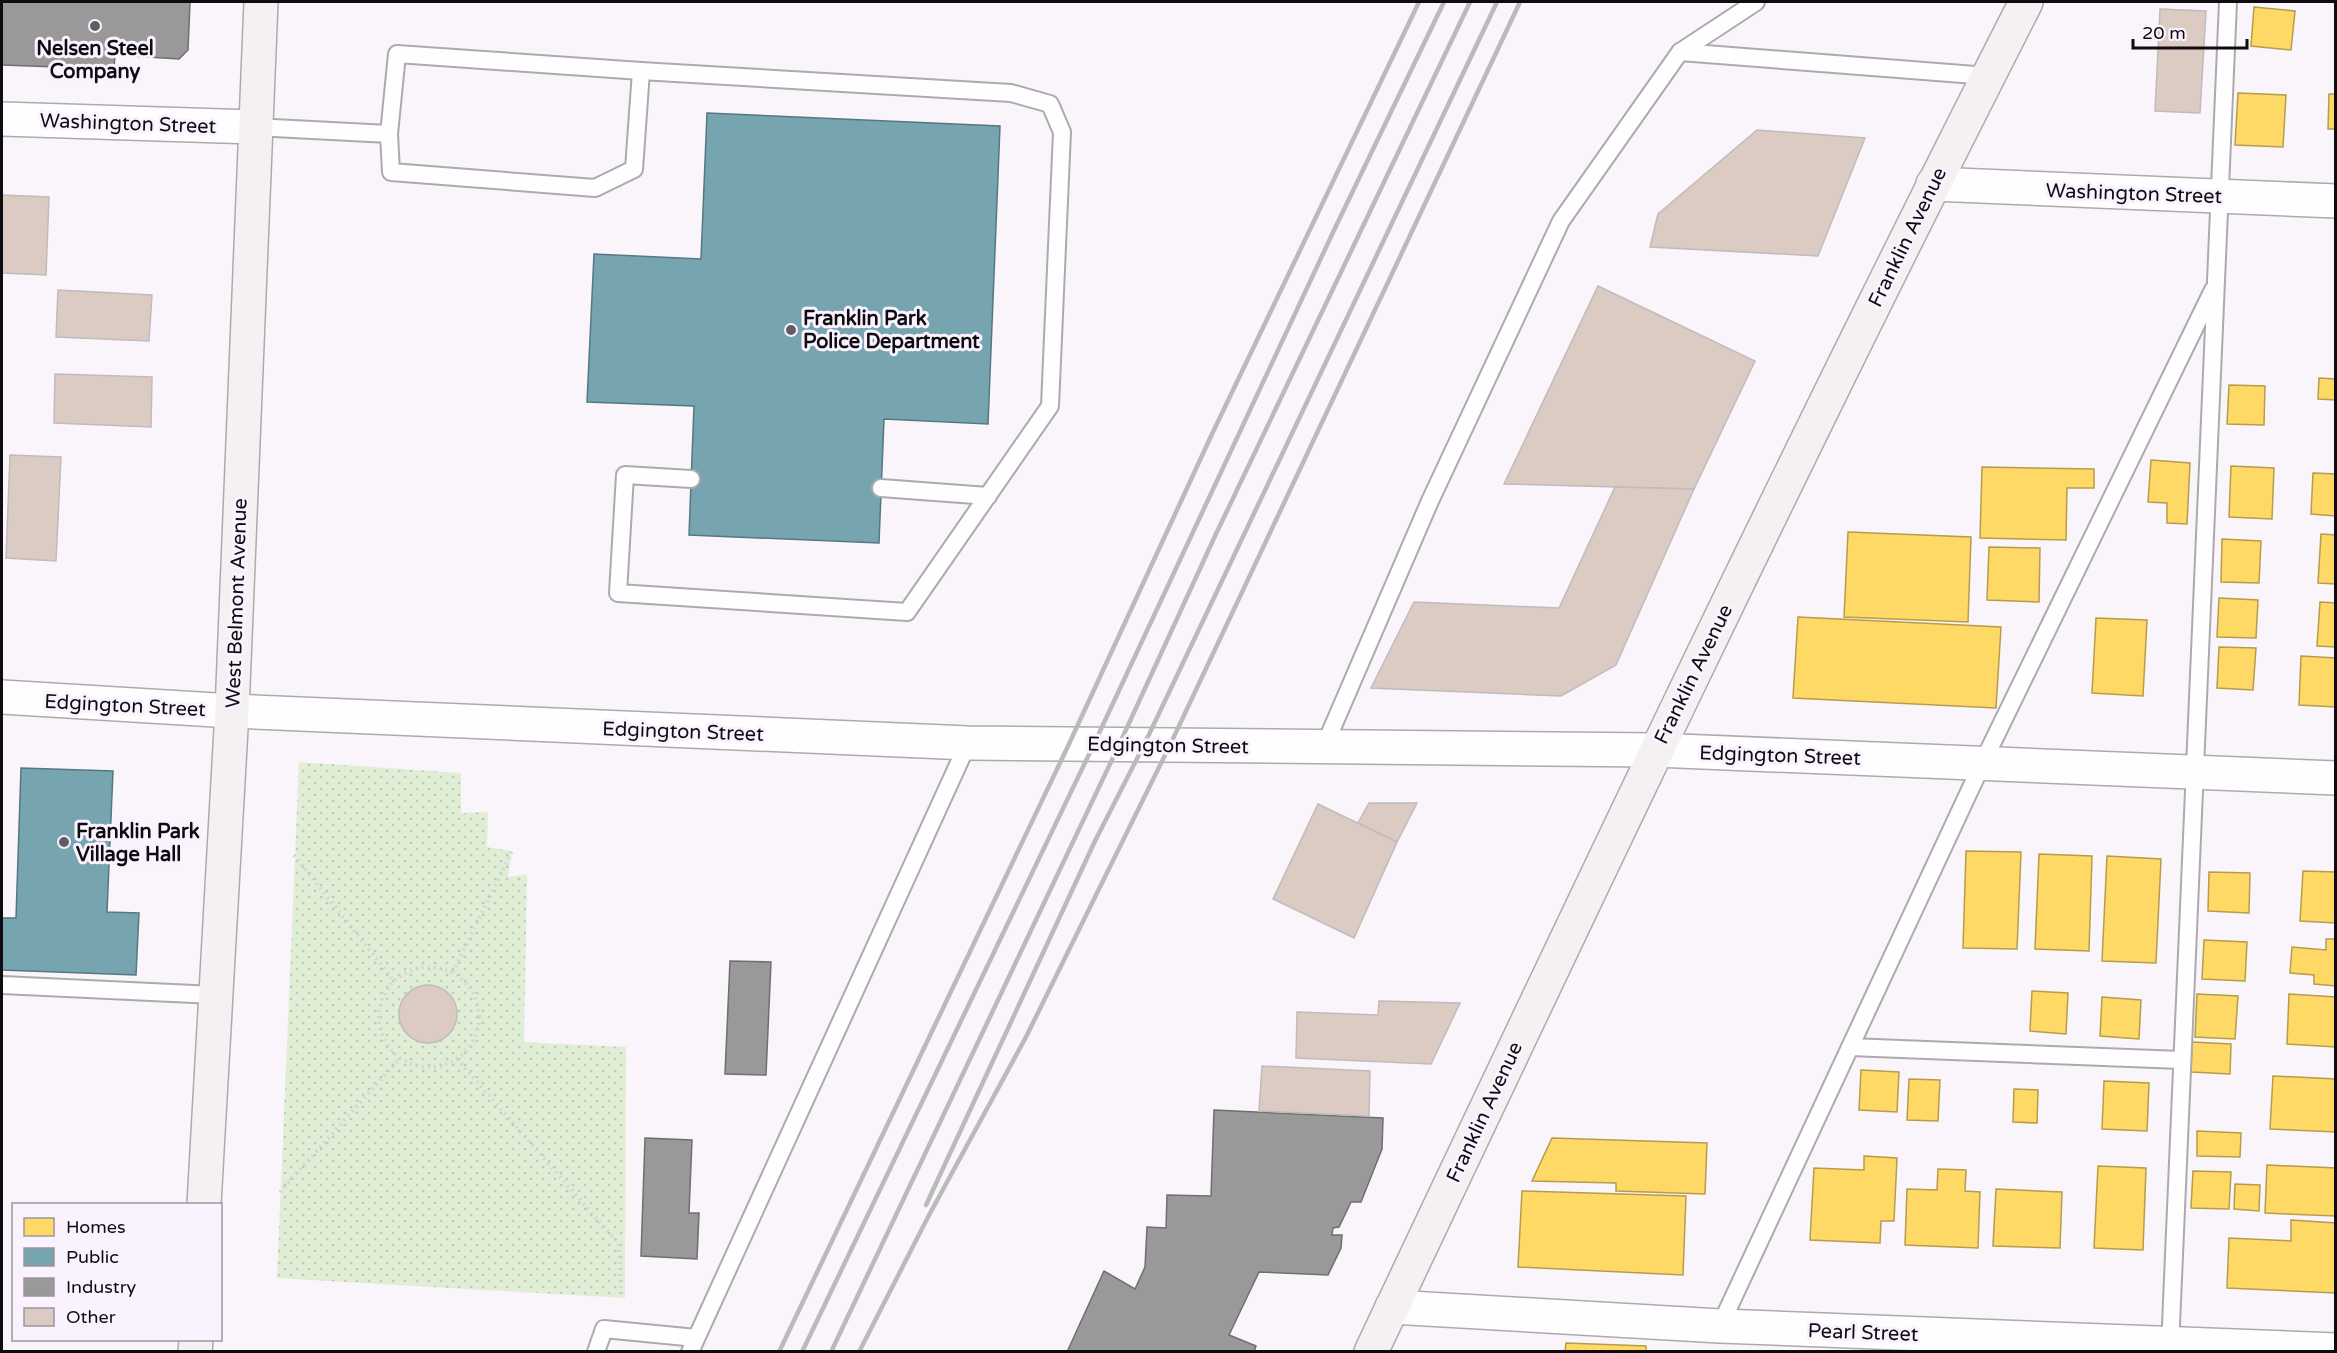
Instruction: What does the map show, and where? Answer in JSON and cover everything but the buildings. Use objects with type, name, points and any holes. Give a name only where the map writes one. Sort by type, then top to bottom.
[{"type":"street","name":"West Belmont Avenue","points":[[204,1203],[232,711],[254,127],[261,2]]},
{"type":"street","name":"Franklin Avenue","points":[[1371,1352],[1655,750],[1933,184],[2026,2]]},
{"type":"street","name":"Washington Street","points":[[2,119],[254,127]]},
{"type":"street","name":"Washington Street","points":[[1933,184],[2336,201]]},
{"type":"street","name":"Edgington Street","points":[[2,698],[232,711],[968,743],[1655,750],[2336,778]]},
{"type":"street","name":"Pearl Street","points":[[1392,1308],[2170,1348],[2336,1350]]},
{"type":"lane","points":[[1324,747],[1430,501],[1561,221],[1680,52],[1756,2]]},
{"type":"lane","points":[[2170,1348],[2228,2]]},
{"type":"lane","points":[[1680,52],[1988,76]]},
{"type":"lane","points":[[641,71],[634,170],[595,188],[391,172],[389,134],[397,54],[1011,93],[1050,104],[1062,132],[1050,406],[907,612],[618,593],[625,475],[691,479]]},
{"type":"lane","points":[[254,127],[389,134]]},
{"type":"lane","points":[[1720,1326],[1982,764],[2216,283]]},
{"type":"lane","points":[[881,488],[988,496]]},
{"type":"lane","points":[[596,1352],[604,1329],[693,1345],[968,743]]},
{"type":"lane","points":[[2,985],[215,995]]},
{"type":"lane","points":[[1850,1047],[2181,1059]]},
{"type":"path","points":[[453,972],[512,851]]},
{"type":"path","points":[[294,855],[394,981]]},
{"type":"path","points":[[423,967],[441,968],[453,972],[468,986],[474,994],[479,1011],[476,1036],[457,1059],[439,1066],[424,1066],[400,1058],[385,1040],[380,1023],[380,1005],[384,994],[394,981],[403,974],[423,967]]},
{"type":"path","points":[[280,1192],[400,1058]]},
{"type":"path","points":[[457,1059],[620,1244],[621,1298]]},
{"type":"green space","points":[[299,762],[461,773],[461,813],[488,812],[487,847],[512,851],[508,877],[527,874],[524,1042],[626,1047],[625,1298],[277,1278]]},
{"type":"railway","points":[[779,1352],[1069,744],[1212,434],[1419,2]]},
{"type":"railway","points":[[802,1352],[1094,744],[1336,226],[1444,2]]},
{"type":"railway","points":[[831,1352],[1119,745],[1215,536],[1470,2]]},
{"type":"railway","points":[[926,1205],[1095,841],[1144,745],[1497,2]]},
{"type":"railway","points":[[859,1352],[928,1217],[1026,1037],[1170,745],[1520,2]]},
{"type":"place","name":"Nelsen Steel Company","points":[[95,26]]},
{"type":"place","name":"Franklin Park Police Department","points":[[791,330]]},
{"type":"place","name":"Franklin Park Village Hall","points":[[64,842]]}]
